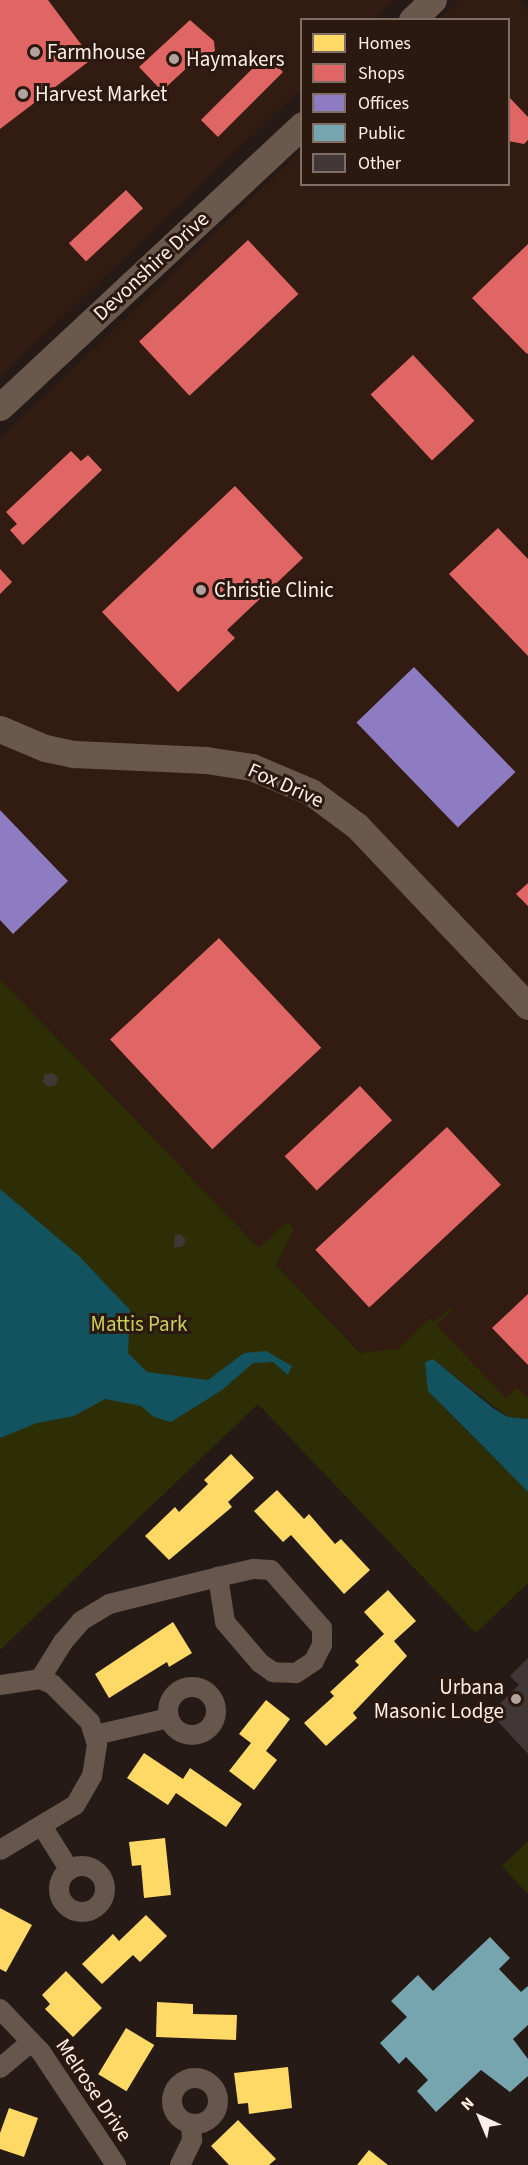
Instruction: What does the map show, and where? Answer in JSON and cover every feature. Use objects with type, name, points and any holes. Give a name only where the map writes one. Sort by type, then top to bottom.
[{"type":"street","points":[[414,18],[433,0]]},
{"type":"street","name":"Devonshire Drive","points":[[0,407],[300,127]]},
{"type":"street","name":"Fox Drive","points":[[0,729],[45,748],[74,754],[206,760],[243,766],[311,792],[357,826],[528,1006]]},
{"type":"street","points":[[40,1679],[63,1642],[81,1622],[109,1604],[218,1577],[254,1569],[272,1570],[322,1628],[322,1645],[314,1661],[296,1673],[273,1672],[260,1663],[225,1622],[218,1577]]},
{"type":"street","points":[[0,1685],[40,1679],[62,1693],[90,1722],[95,1735],[96,1758],[86,1791],[75,1805],[0,1850]]},
{"type":"street","points":[[95,1735],[169,1718]]},
{"type":"street","points":[[42,1826],[69,1869]]},
{"type":"street","name":"Melrose Drive","points":[[0,2009],[32,2042],[116,2165]]},
{"type":"street","name":"Melrose Drive","points":[[0,2068],[32,2042]]},
{"type":"street","points":[[180,2165],[192,2140],[191,2124]]},
{"type":"shaded area","points":[[0,0],[395,0],[376,18],[300,18],[300,90],[0,377]]},
{"type":"shaded area","points":[[460,0],[520,0],[528,11],[528,1412],[388,1358],[361,1353],[0,979],[0,438],[300,152],[300,186],[510,186],[510,18],[441,18]]},
{"type":"green space","name":"Mattis Park","points":[[0,979],[259,1248],[287,1222],[294,1229],[276,1265],[360,1353],[398,1349],[430,1318],[434,1322],[451,1307],[453,1309],[436,1325],[506,1398],[517,1388],[528,1399],[528,1419],[508,1417],[433,1359],[445,1409],[528,1492],[528,1583],[476,1633],[258,1404],[0,1650]]},
{"type":"green space","points":[[528,1841],[528,1894],[502,1866]]},
{"type":"water","points":[[0,1189],[79,1256],[130,1310],[128,1353],[147,1372],[208,1380],[244,1353],[266,1351],[292,1366],[288,1375],[273,1362],[253,1363],[222,1390],[171,1422],[154,1417],[141,1406],[105,1399],[74,1416],[37,1423],[0,1438]]},
{"type":"water","points":[[433,1359],[493,1408],[508,1417],[528,1419],[528,1492],[428,1391],[425,1362]]},
{"type":"building: Homes","points":[[231,1454],[254,1478],[228,1502],[232,1507],[169,1560],[145,1536],[175,1507],[179,1512],[208,1484],[204,1480]]},
{"type":"building: Homes","points":[[277,1490],[304,1519],[309,1514],[335,1544],[341,1539],[370,1570],[344,1594],[291,1535],[283,1542],[254,1511]]},
{"type":"building: Homes","points":[[388,1590],[416,1621],[394,1641],[407,1656],[353,1713],[357,1718],[326,1746],[304,1723],[334,1696],[330,1692],[359,1665],[355,1661],[384,1634],[364,1612]]},
{"type":"building: Homes","points":[[173,1622],[192,1653],[169,1667],[167,1662],[109,1698],[95,1674]]},
{"type":"building: Homes","points":[[266,1700],[290,1719],[266,1751],[277,1760],[254,1790],[229,1771],[251,1743],[239,1734]]},
{"type":"building: Homes","points":[[144,1753],[183,1779],[190,1768],[242,1804],[226,1827],[176,1793],[168,1805],[127,1778]]},
{"type":"building: Homes","points":[[165,1838],[171,1895],[144,1898],[141,1865],[132,1866],[129,1842]]},
{"type":"building: Homes","points":[[0,1908],[32,1925],[6,1972],[0,1969]]},
{"type":"building: Homes","points":[[146,1915],[167,1936],[140,1962],[133,1955],[102,1984],[82,1964],[113,1934],[119,1941]]},
{"type":"building: Homes","points":[[66,1971],[102,2008],[73,2037],[45,2009],[50,2004],[42,1995]]},
{"type":"building: Homes","points":[[157,2002],[193,2004],[193,2014],[237,2015],[236,2040],[156,2037]]},
{"type":"building: Homes","points":[[126,2028],[154,2045],[126,2091],[98,2074]]},
{"type":"building: Homes","points":[[288,2067],[292,2108],[249,2114],[248,2103],[238,2104],[234,2073]]},
{"type":"building: Homes","points":[[9,2108],[38,2118],[24,2157],[0,2149],[0,2133]]},
{"type":"building: Homes","points":[[238,2120],[276,2159],[269,2165],[229,2165],[211,2146]]},
{"type":"building: Homes","points":[[369,2150],[388,2165],[357,2165]]},
{"type":"building: Shops","name":"Harvest Market","points":[[0,0],[48,0],[92,59],[0,129]]},
{"type":"building: Shops","name":"Haymakers","points":[[190,20],[214,41],[215,51],[192,63],[162,91],[139,67]]},
{"type":"building: Shops","points":[[266,55],[283,72],[218,137],[201,120]]},
{"type":"building: Shops","points":[[510,98],[528,117],[528,140],[524,144],[510,141]]},
{"type":"building: Shops","points":[[126,190],[143,208],[86,261],[69,243]]},
{"type":"building: Shops","points":[[248,240],[298,294],[189,396],[139,342]]},
{"type":"building: Shops","points":[[528,244],[528,353],[527,354],[472,298]]},
{"type":"building: Shops","points":[[413,355],[474,421],[432,460],[371,395]]},
{"type":"building: Shops","points":[[71,451],[81,461],[88,455],[102,470],[23,545],[10,530],[17,524],[6,512]]},
{"type":"building: Shops","points":[[235,486],[303,558],[227,630],[235,638],[178,692],[102,612]]},
{"type":"building: Shops","points":[[498,528],[528,559],[528,656],[449,574]]},
{"type":"building: Shops","points":[[0,569],[12,582],[0,594]]},
{"type":"building: Shops","points":[[528,883],[528,906],[516,894]]},
{"type":"building: Shops","points":[[219,938],[321,1048],[212,1149],[110,1040]]},
{"type":"building: Shops","points":[[360,1086],[392,1120],[317,1191],[285,1156]]},
{"type":"building: Shops","points":[[447,1127],[501,1185],[369,1308],[315,1250]]},
{"type":"building: Shops","points":[[528,1294],[528,1365],[492,1328]]},
{"type":"building: Offices","points":[[414,667],[515,772],[458,828],[356,723]]},
{"type":"building: Offices","points":[[0,810],[68,881],[13,934],[0,920]]},
{"type":"building: Public","points":[[490,1937],[510,1958],[499,1969],[521,1992],[528,1986],[528,2025],[513,2039],[528,2059],[528,2076],[510,2092],[481,2070],[436,2112],[417,2091],[428,2080],[406,2057],[399,2064],[380,2043],[407,2017],[391,2001],[418,1975],[433,1991]]},
{"type":"building: Other","points":[[53,1073],[58,1078],[56,1085],[48,1087],[43,1082],[45,1074]]},
{"type":"building: Other","points":[[181,1234],[186,1240],[182,1247],[174,1247],[175,1235]]},
{"type":"building: Other","name":"Urbana Masonic Lodge","points":[[528,1658],[528,1754],[490,1713],[519,1685],[510,1676]]},
{"type":"place","name":"Farmhouse","points":[[35,52]]},
{"type":"place","name":"Haymakers","points":[[174,59]]},
{"type":"place","name":"Harvest Market","points":[[23,94]]},
{"type":"place","name":"Christie Clinic","points":[[201,590]]},
{"type":"place","name":"Urbana Masonic Lodge","points":[[516,1699]]}]
